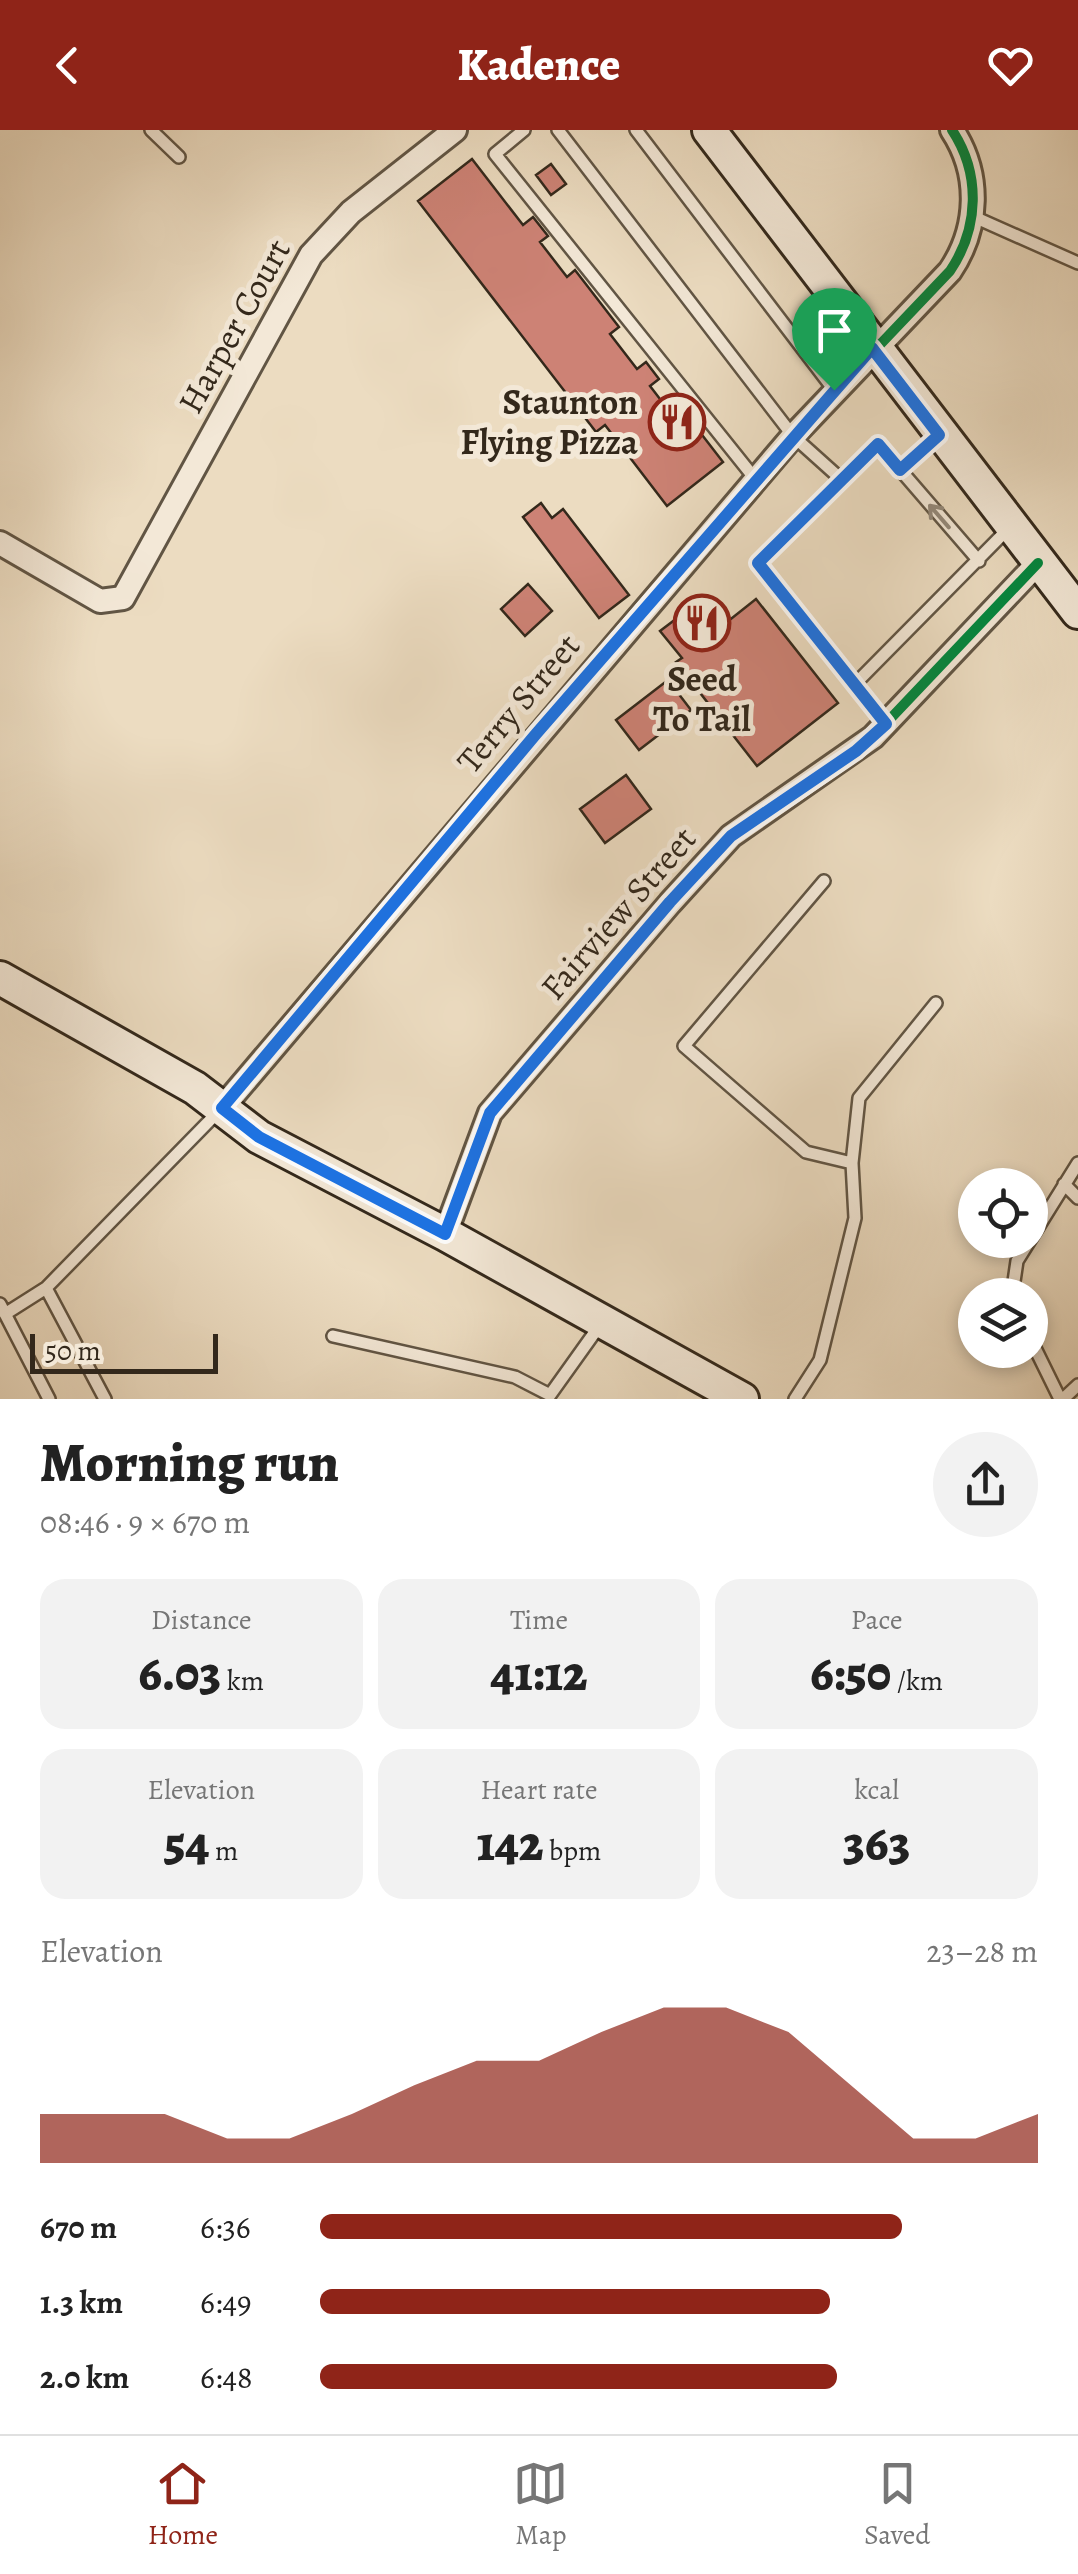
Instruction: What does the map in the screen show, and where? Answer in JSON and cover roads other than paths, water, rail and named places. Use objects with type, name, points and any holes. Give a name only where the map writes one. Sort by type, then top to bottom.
[{"type":"street","name":"Harper Court","points":[[0,543],[100,601],[123,598],[310,255],[351,212],[455,130]]},
{"type":"street","points":[[709,130],[872,348],[1078,612]]},
{"type":"street","points":[[952,130],[970,170],[972,216]]},
{"type":"street","name":"Terry Street","points":[[222,1108],[793,436],[872,348],[950,271],[963,248],[972,216]]},
{"type":"street","name":"Fairview Street","points":[[445,1234],[490,1113],[670,902],[731,836],[856,751],[886,724],[1038,563]]},
{"type":"street","points":[[0,978],[222,1108],[259,1137],[445,1234],[742,1399]]},
{"type":"lane","points":[[151,130],[179,157]]},
{"type":"lane","points":[[524,130],[496,154],[756,480]]},
{"type":"lane","points":[[558,130],[793,436],[842,480]]},
{"type":"lane","points":[[636,130],[834,390]]},
{"type":"lane","points":[[972,216],[1078,264]]},
{"type":"lane","points":[[900,470],[939,435]]},
{"type":"lane","points":[[886,724],[758,563],[878,444],[978,561]]},
{"type":"lane","points":[[855,684],[1010,528]]},
{"type":"lane","points":[[824,881],[684,1046],[806,1152],[852,1163]]},
{"type":"lane","points":[[796,1399],[820,1360],[856,1218],[852,1163],[859,1098],[936,1004]]},
{"type":"lane","points":[[49,1399],[2,1309],[46,1288],[222,1108]]},
{"type":"lane","points":[[1015,1278],[1018,1261],[1078,1163]]},
{"type":"lane","points":[[1064,1184],[1078,1198]]},
{"type":"lane","points":[[46,1288],[105,1399]]},
{"type":"lane","points":[[333,1336],[515,1377],[550,1395],[602,1322]]},
{"type":"lane","points":[[1045,1368],[1061,1399],[1078,1385]]},
{"type":"place","name":"Staunton Flying Pizza","points":[[677,422]]},
{"type":"place","name":"Seed To Tail","points":[[702,623]]}]
